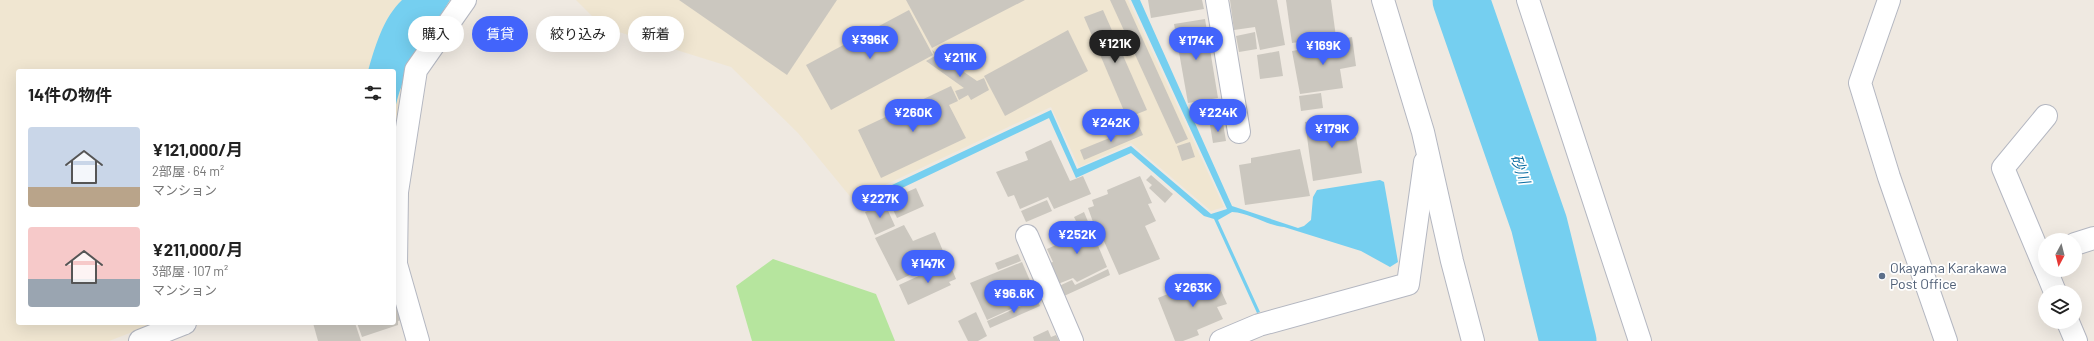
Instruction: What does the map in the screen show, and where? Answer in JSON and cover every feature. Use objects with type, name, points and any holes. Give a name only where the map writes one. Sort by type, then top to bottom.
[{"type":"street","points":[[396,222],[397,192],[416,70],[465,0]]},
{"type":"street","points":[[1217,0],[1239,132]]},
{"type":"street","points":[[1383,0],[1426,148],[1472,341]]},
{"type":"street","points":[[1528,0],[1640,341]]},
{"type":"street","points":[[1889,0],[1860,83],[1889,177],[1946,341]]},
{"type":"street","points":[[2038,246],[2004,168],[2046,116]]},
{"type":"street","points":[[1221,341],[1259,325],[1408,284],[1426,148]]},
{"type":"street","points":[[1027,236],[1072,341]]},
{"type":"street","points":[[2082,242],[2094,238]]},
{"type":"street","points":[[396,264],[413,340]]},
{"type":"street","points":[[140,341],[180,325]]},
{"type":"street","points":[[2071,329],[2076,341]]},
{"type":"shaded area","points":[[0,0],[454,0],[444,16],[408,16],[408,52],[423,52],[411,72],[396,156],[396,69],[16,69],[16,325],[151,325],[109,341],[0,341]]},
{"type":"shaded area","points":[[576,0],[1128,0],[1224,207],[1211,211],[1131,143],[1079,167],[1051,107],[853,200],[798,133],[731,67],[683,52],[684,16],[628,16],[628,35],[620,32],[620,16],[592,16]]},
{"type":"green space","points":[[773,259],[876,294],[895,341],[752,341],[736,286]]},
{"type":"water","points":[[402,0],[450,0],[440,16],[408,16],[408,52],[418,52],[402,84],[396,105],[396,69],[369,69],[380,33],[390,15]]},
{"type":"water","points":[[1131,0],[1140,0],[1232,206],[1298,228],[1304,226],[1311,220],[1313,197],[1317,190],[1380,180],[1384,182],[1398,262],[1390,267],[1361,251],[1277,226],[1245,214],[1232,212],[1218,220],[1260,312],[1257,313],[1214,219],[1204,216],[1131,153],[1076,178],[1049,118],[860,208],[856,202],[1051,110],[1077,169],[1131,146],[1211,214],[1227,209]]},
{"type":"building","points":[[679,0],[837,0],[787,75]]},
{"type":"building","points":[[906,0],[1025,0],[932,48]]},
{"type":"building","points":[[1110,0],[1125,0],[1188,139],[1176,144]]},
{"type":"building","points":[[1148,0],[1202,0],[1204,9],[1151,18]]},
{"type":"building","points":[[1230,0],[1277,0],[1285,45],[1260,50],[1255,27],[1234,30]]},
{"type":"building","points":[[1286,0],[1331,0],[1336,37],[1292,43]]},
{"type":"building","points":[[909,10],[933,55],[831,110],[806,65]]},
{"type":"building","points":[[1103,10],[1147,110],[1127,118],[1084,17]]},
{"type":"building","points":[[1205,19],[1218,98],[1188,103],[1174,24]]},
{"type":"building","points":[[1068,30],[1088,71],[1005,116],[984,76]]},
{"type":"building","points":[[1255,32],[1257,49],[1239,52],[1236,36]]},
{"type":"building","points":[[1352,37],[1356,66],[1340,69],[1343,88],[1300,94],[1292,51],[1327,45],[1327,42]]},
{"type":"building","points":[[932,50],[977,81],[984,78],[989,90],[971,100],[968,95],[959,100],[955,91],[964,88],[926,61],[935,56]]},
{"type":"building","points":[[1279,51],[1283,76],[1260,79],[1257,55]]},
{"type":"building","points":[[951,86],[958,101],[949,105],[966,138],[881,178],[858,130]]},
{"type":"building","points":[[1321,93],[1323,108],[1301,111],[1299,96]]},
{"type":"building","points":[[1347,115],[1352,138],[1356,137],[1362,173],[1313,181],[1305,122]]},
{"type":"building","points":[[1223,123],[1226,141],[1213,143],[1210,125]]},
{"type":"building","points":[[1139,126],[1143,135],[1084,160],[1080,150]]},
{"type":"building","points":[[1051,140],[1070,181],[1083,176],[1091,194],[1054,209],[1048,197],[1020,209],[1014,195],[1008,197],[996,172],[1028,160],[1025,152]]},
{"type":"building","points":[[1190,142],[1195,157],[1182,161],[1177,146]]},
{"type":"building","points":[[1300,149],[1310,196],[1245,205],[1239,165],[1251,163],[1251,158]]},
{"type":"building","points":[[1151,175],[1173,194],[1165,203],[1149,188],[1152,185],[1146,180]]},
{"type":"building","points":[[1140,176],[1152,203],[1148,204],[1156,221],[1145,226],[1160,259],[1119,275],[1095,221],[1093,222],[1088,208],[1094,206],[1092,200],[1108,194],[1107,190]]},
{"type":"building","points":[[916,188],[924,206],[897,218],[887,197],[905,189],[907,192]]},
{"type":"building","points":[[1047,200],[1052,211],[1026,222],[1021,211]]},
{"type":"building","points":[[885,204],[895,226],[875,235],[865,212]]},
{"type":"building","points":[[1084,212],[1107,267],[1077,282],[1073,278],[1058,284],[1049,263],[1053,262],[1047,249],[1082,233],[1074,217]]},
{"type":"building","points":[[904,225],[913,241],[935,232],[946,258],[897,281],[875,238]]},
{"type":"building","points":[[1018,254],[1021,261],[998,270],[995,263]]},
{"type":"building","points":[[949,262],[956,279],[949,282],[951,285],[908,305],[899,285]]},
{"type":"building","points":[[1022,262],[1037,297],[987,320],[970,283]]},
{"type":"building","points":[[1108,269],[1110,275],[1064,296],[1059,286],[1072,280],[1075,285]]},
{"type":"building","points":[[1214,275],[1227,304],[1217,307],[1223,319],[1197,330],[1199,335],[1183,341],[1175,341],[1158,298]]},
{"type":"building","points":[[1037,299],[1040,306],[990,328],[987,321]]},
{"type":"building","points":[[396,307],[401,320],[398,321],[398,325],[362,337],[358,325],[396,325]]},
{"type":"building","points":[[976,312],[987,336],[978,341],[968,341],[958,321]]},
{"type":"building","points":[[314,325],[356,325],[361,341],[318,341]]},
{"type":"building","points":[[1048,330],[1051,337],[1056,335],[1059,341],[1034,341],[1033,337]]},
{"type":"waterway","name":"砂川","points":[[1461,0],[1539,224],[1568,341]]},
{"type":"place","name":"Okayama Karakawa Post Office","points":[[1882,276]]}]
